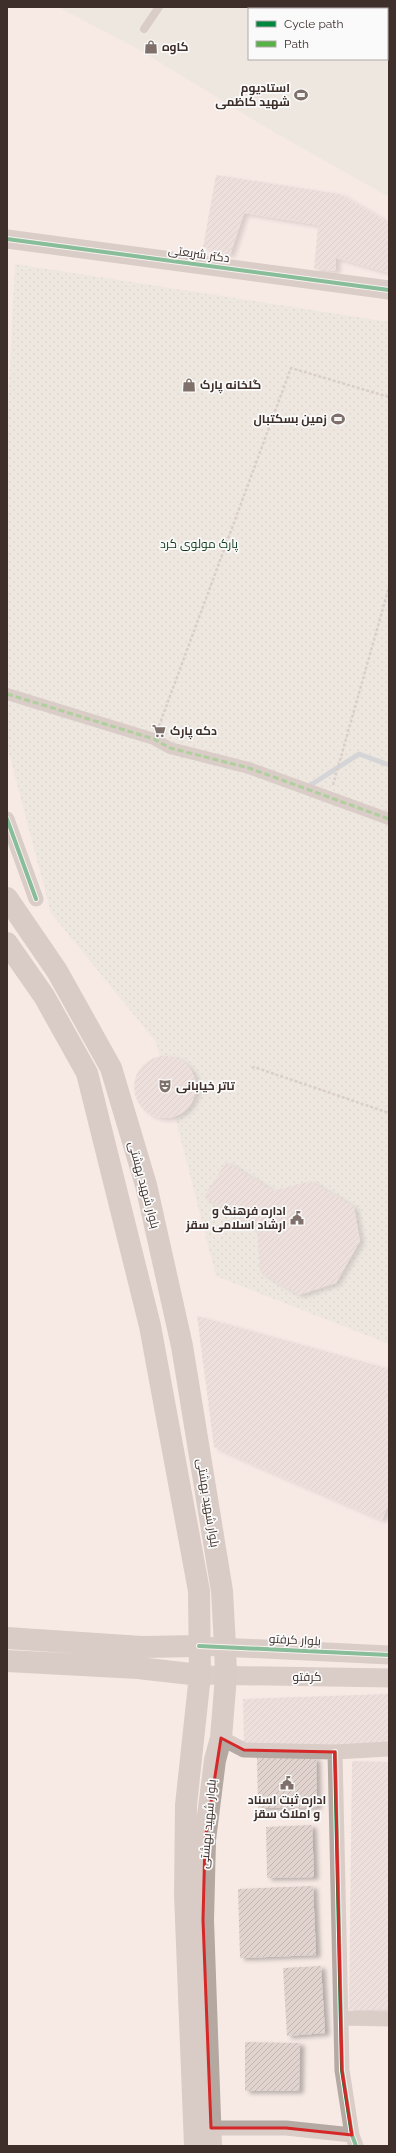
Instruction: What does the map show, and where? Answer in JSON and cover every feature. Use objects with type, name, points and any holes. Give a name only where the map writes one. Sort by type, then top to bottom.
[{"type":"main road","name":"بلوار شهید بهشتی","points":[[7,898],[57,971],[111,1068],[146,1185],[182,1346],[222,1591],[225,1646],[226,1676],[221,1738],[214,1767],[205,1847],[203,1920],[211,2137]]},
{"type":"main road","name":"بلوار شهید بهشتی","points":[[7,943],[44,996],[87,1073],[150,1326],[199,1591],[200,1675],[186,1806],[185,1894],[195,2146]]},
{"type":"main road","points":[[7,1638],[142,1646],[200,1646]]},
{"type":"main road","points":[[7,1661],[138,1668],[200,1675]]},
{"type":"street","name":"دکتر شریعتی","points":[[7,239],[389,290]]},
{"type":"street","points":[[7,694],[154,740],[170,748],[249,768],[329,799],[389,819]]},
{"type":"street","points":[[7,819],[36,899]]},
{"type":"street","name":"بلوار کرفتو","points":[[200,1646],[389,1655]]},
{"type":"street","name":"کرفتو","points":[[200,1675],[389,1678]]},
{"type":"street","points":[[221,1738],[244,1750],[335,1752],[389,1749]]},
{"type":"street","points":[[211,2137],[286,2128],[354,2141],[342,2070],[335,1752]]},
{"type":"street","points":[[341,2018],[389,2019]]},
{"type":"lane","points":[[144,29],[159,7]]},
{"type":"path","points":[[154,740],[291,368],[389,397]]},
{"type":"path","points":[[329,799],[389,587]]},
{"type":"path","points":[[252,1068],[254,1066],[389,1113]]},
{"type":"highlighted area","points":[[221,1738],[244,1750],[335,1752],[342,2070],[352,2135],[286,2128],[211,2128],[203,1920],[205,1840]]},
{"type":"green space","name":"استادیوم شهید کاظمی","points":[[58,7],[389,7],[389,197],[272,131],[138,49]]},
{"type":"green space","name":"پارک مولوی کرد","points":[[15,264],[389,322],[389,1344],[216,1276],[156,1042],[51,913],[7,746],[7,429]]},
{"type":"building","points":[[216,175],[339,194],[389,223],[389,273],[336,258],[336,271],[314,269],[318,225],[244,213],[230,255],[203,247]]},
{"type":"building","name":"تاتر خیابانی","points":[[165,1056],[182,1061],[187,1065],[191,1070],[196,1087],[191,1104],[187,1109],[182,1113],[165,1118],[148,1113],[143,1109],[139,1104],[134,1087],[139,1070],[143,1065],[148,1061]]},
{"type":"building","name":"اداره فرهنگ و ارشاد اسلامی سقز","points":[[226,1162],[273,1191],[310,1181],[354,1207],[360,1241],[336,1283],[299,1295],[260,1272],[257,1230],[204,1197]]},
{"type":"building","points":[[197,1316],[389,1369],[389,1503],[382,1520],[214,1447]]},
{"type":"building","points":[[389,1694],[389,1745],[244,1750],[243,1699]]},
{"type":"building","name":"اداره ثبت اسناد و املاک سقز","points":[[257,1758],[316,1758],[317,1807],[258,1808]]},
{"type":"building","points":[[352,1761],[389,1762],[389,2009],[349,2010]]},
{"type":"building","points":[[312,1825],[314,1877],[267,1878],[266,1827]]},
{"type":"building","points":[[313,1886],[316,1955],[240,1958],[238,1889]]},
{"type":"building","points":[[321,1966],[325,2033],[287,2036],[283,1968]]},
{"type":"building","points":[[245,2042],[300,2043],[299,2091],[245,2091]]},
{"type":"waterway","points":[[306,788],[359,754],[389,765]]},
{"type":"marked path","points":[[7,694],[154,739],[170,748],[249,768],[389,819]]},
{"type":"cycle path","points":[[7,239],[389,290]]},
{"type":"cycle path","points":[[7,819],[36,899]]},
{"type":"cycle path","points":[[199,1646],[389,1655]]},
{"type":"cycle path","points":[[335,1752],[342,2070],[352,2135],[356,2146]]},
{"type":"place","name":"کاوه","points":[[151,47]]},
{"type":"place","name":"استادیوم شهید کاظمی","points":[[301,95]]},
{"type":"place","name":"گلخانه پارک","points":[[189,385]]},
{"type":"place","name":"زمین بسکتبال","points":[[338,419]]},
{"type":"place","name":"دکه پارک","points":[[159,731]]},
{"type":"place","name":"تاتر خیابانی","points":[[165,1086]]},
{"type":"place","name":"اداره فرهنگ و ارشاد اسلامی سقز","points":[[297,1218]]},
{"type":"place","name":"اداره ثبت اسناد و املاک سقز","points":[[287,1783]]}]
